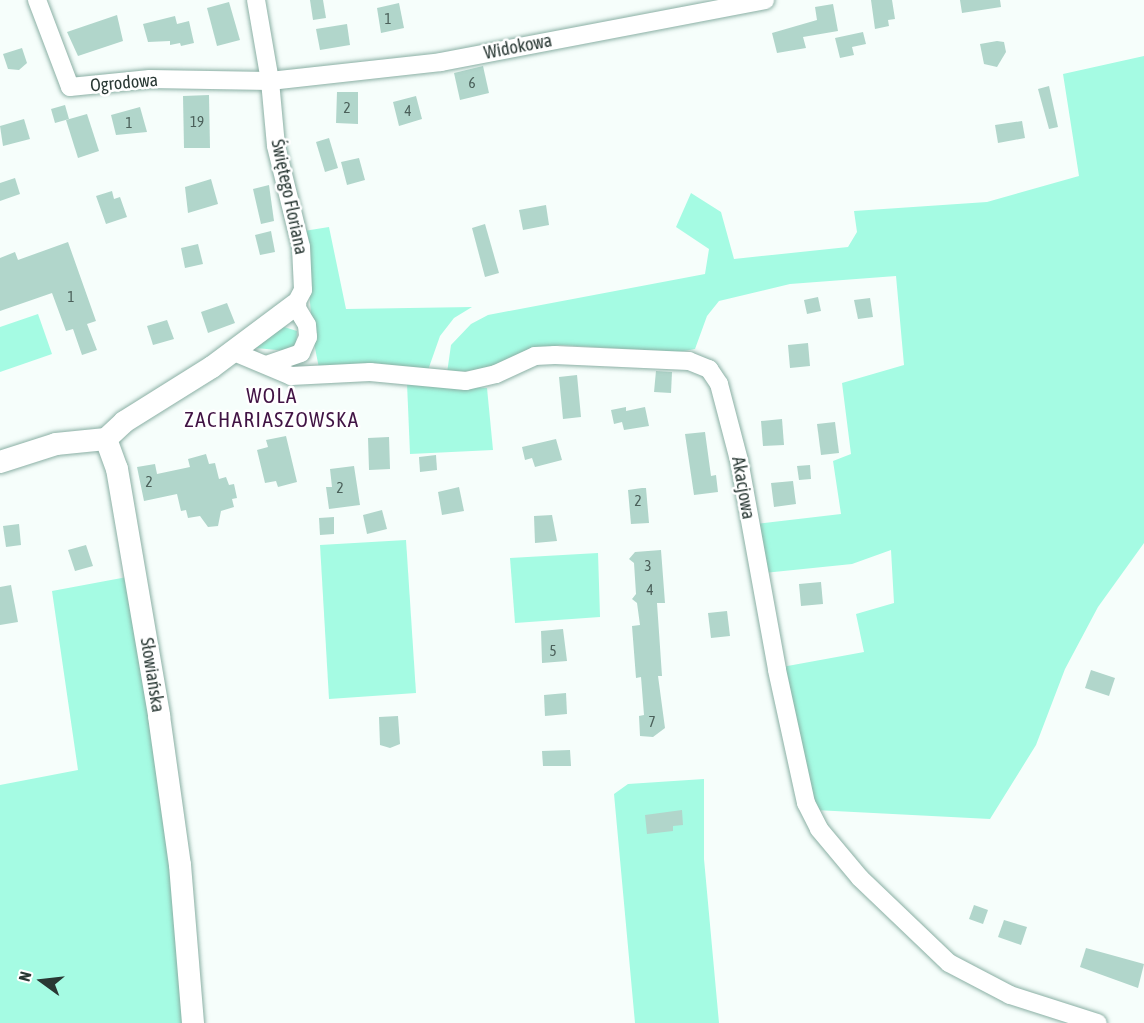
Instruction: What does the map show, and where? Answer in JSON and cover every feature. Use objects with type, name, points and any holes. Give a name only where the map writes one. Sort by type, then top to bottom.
[{"type":"street","name":"Ogrodowa","points":[[37,0],[70,87],[150,79],[270,81]]},
{"type":"street","name":"Świętego Floriana","points":[[256,0],[270,81],[276,146],[301,247],[304,277],[295,305]]},
{"type":"street","name":"Widokowa","points":[[270,81],[441,62],[765,0]]},
{"type":"street","points":[[0,462],[56,444],[106,439],[124,422],[234,352],[295,305],[307,325],[315,377]]},
{"type":"street","points":[[267,366],[301,353],[308,337]]},
{"type":"street","name":"Akacjowa","points":[[234,352],[291,376],[315,377],[370,372],[466,381],[496,374],[535,356],[555,355],[689,361],[709,369],[719,384],[739,460],[774,660],[808,810],[846,864],[942,957],[1010,995],[1098,1023]]},
{"type":"street","name":"Słowiańska","points":[[106,439],[117,469],[159,716],[180,865],[193,1023]]},
{"type":"green space","points":[[1144,56],[1144,543],[1098,607],[1065,669],[1036,745],[990,819],[815,810],[782,667],[864,652],[856,614],[894,603],[891,550],[852,564],[764,573],[755,524],[841,514],[833,461],[851,454],[842,383],[904,365],[896,276],[790,284],[719,301],[707,316],[695,349],[678,352],[560,345],[527,351],[487,369],[447,373],[451,345],[471,324],[488,315],[705,274],[709,249],[676,227],[691,193],[721,212],[734,259],[848,247],[857,232],[854,211],[987,202],[1079,176],[1063,74]]},
{"type":"green space","points":[[329,227],[346,309],[472,307],[454,318],[440,336],[427,373],[319,368],[313,338],[304,231]]},
{"type":"green space","points":[[38,314],[52,354],[0,372],[0,327]]},
{"type":"green space","points":[[284,327],[297,331],[296,346],[287,351],[256,348],[256,344]]},
{"type":"green space","points":[[407,383],[487,388],[493,450],[410,454]]},
{"type":"green space","points":[[406,540],[416,693],[329,699],[320,545]]},
{"type":"green space","points":[[598,553],[600,617],[515,623],[510,558]]},
{"type":"green space","points":[[127,577],[171,866],[183,1023],[0,1023],[0,785],[78,770],[52,591]]},
{"type":"green space","points":[[704,779],[704,859],[719,1023],[635,1023],[614,794],[628,784]]},
{"type":"building","points":[[310,0],[323,0],[326,18],[313,20]]},
{"type":"building","points":[[871,0],[892,0],[895,19],[888,20],[889,26],[875,29]]},
{"type":"building","points":[[960,0],[1000,0],[1001,7],[962,13]]},
{"type":"building","points":[[229,2],[240,40],[217,46],[207,8]]},
{"type":"building","points":[[399,3],[404,28],[381,33],[377,8]]},
{"type":"building","points":[[833,4],[838,31],[803,37],[806,48],[777,53],[772,33],[817,20],[815,7]]},
{"type":"building","points":[[117,15],[123,41],[78,56],[67,32]]},
{"type":"building","points":[[175,16],[177,24],[189,21],[194,43],[181,46],[180,43],[170,45],[170,41],[148,42],[143,24]]},
{"type":"building","points":[[347,24],[350,45],[320,50],[316,29]]},
{"type":"building","points":[[863,32],[866,44],[852,47],[854,55],[840,58],[835,38]]},
{"type":"building","points":[[1004,42],[1006,52],[997,67],[984,64],[980,44]]},
{"type":"building","points":[[22,48],[27,63],[19,70],[8,69],[3,54]]},
{"type":"building","points":[[483,66],[489,93],[460,100],[454,73]]},
{"type":"building","points":[[1049,86],[1058,127],[1049,129],[1038,89]]},
{"type":"building","points":[[337,92],[358,92],[358,124],[336,123]]},
{"type":"building","points":[[209,95],[210,148],[184,148],[183,96]]},
{"type":"building","points":[[416,96],[422,119],[399,126],[393,102]]},
{"type":"building","points":[[65,105],[69,119],[55,123],[51,109]]},
{"type":"building","points":[[140,107],[147,132],[116,135],[111,115]]},
{"type":"building","points":[[87,114],[99,151],[78,158],[66,120]]},
{"type":"building","points":[[24,119],[30,139],[3,146],[0,126]]},
{"type":"building","points":[[1022,121],[1025,138],[998,143],[995,125]]},
{"type":"building","points":[[329,138],[338,168],[325,172],[316,142]]},
{"type":"building","points":[[359,158],[365,180],[347,185],[341,162]]},
{"type":"building","points":[[15,178],[20,194],[0,201],[0,183]]},
{"type":"building","points":[[211,179],[218,204],[188,213],[185,187]]},
{"type":"building","points":[[269,185],[274,221],[261,224],[253,189]]},
{"type":"building","points":[[112,191],[114,199],[120,197],[127,217],[106,224],[96,196]]},
{"type":"building","points":[[546,205],[549,225],[523,230],[519,210]]},
{"type":"building","points":[[485,224],[499,273],[485,277],[472,228]]},
{"type":"building","points":[[271,231],[275,252],[260,255],[255,235]]},
{"type":"building","points":[[68,242],[96,321],[87,324],[97,350],[82,355],[73,329],[66,331],[52,293],[0,311],[0,258],[15,252],[18,260]]},
{"type":"building","points":[[198,244],[203,264],[185,268],[181,248]]},
{"type":"building","points":[[818,297],[821,311],[807,314],[804,300]]},
{"type":"building","points":[[870,298],[873,317],[858,319],[854,300]]},
{"type":"building","points":[[227,303],[235,323],[208,333],[201,312]]},
{"type":"building","points":[[167,320],[174,339],[153,345],[147,326]]},
{"type":"building","points":[[808,343],[810,366],[790,368],[788,345]]},
{"type":"building","points":[[656,371],[672,372],[671,393],[654,392]]},
{"type":"building","points":[[577,375],[581,417],[563,419],[559,377]]},
{"type":"building","points":[[626,407],[626,411],[645,407],[649,426],[624,430],[622,422],[614,424],[611,410]]},
{"type":"building","points":[[782,419],[784,445],[763,446],[761,421]]},
{"type":"building","points":[[835,422],[839,453],[821,455],[817,424]]},
{"type":"building","points":[[705,432],[711,476],[716,475],[718,492],[694,495],[685,434]]},
{"type":"building","points":[[286,436],[297,482],[278,487],[276,481],[265,483],[257,450],[268,447],[266,440]]},
{"type":"building","points":[[389,437],[390,469],[369,470],[368,438]]},
{"type":"building","points":[[556,439],[562,460],[535,467],[532,458],[525,460],[522,447]]},
{"type":"building","points":[[206,454],[209,464],[215,463],[219,479],[226,477],[229,485],[234,484],[237,498],[232,499],[234,507],[221,511],[218,526],[208,527],[200,516],[188,518],[186,510],[181,511],[177,494],[144,501],[137,467],[155,464],[157,474],[190,467],[188,459]]},
{"type":"building","points":[[436,455],[437,470],[420,472],[419,457]]},
{"type":"building","points":[[810,465],[811,479],[799,480],[797,466]]},
{"type":"building","points":[[354,466],[360,505],[329,509],[326,487],[332,487],[330,469]]},
{"type":"building","points":[[793,481],[796,504],[774,507],[771,483]]},
{"type":"building","points":[[459,487],[464,511],[442,515],[438,492]]},
{"type":"building","points":[[646,488],[649,523],[631,524],[628,490]]},
{"type":"building","points":[[382,510],[387,529],[367,534],[363,515]]},
{"type":"building","points":[[552,515],[557,541],[535,543],[534,516]]},
{"type":"building","points":[[334,517],[334,534],[320,535],[319,518]]},
{"type":"building","points":[[19,524],[21,545],[6,547],[3,526]]},
{"type":"building","points":[[86,545],[93,566],[75,571],[68,550]]},
{"type":"building","points":[[661,550],[665,603],[657,603],[662,676],[658,676],[665,728],[653,737],[640,736],[639,716],[644,715],[641,677],[636,678],[632,626],[640,625],[637,603],[632,599],[636,594],[634,563],[629,559],[635,552]]},
{"type":"building","points":[[821,582],[823,604],[801,606],[799,584]]},
{"type":"building","points":[[11,585],[18,622],[0,625],[0,587]]},
{"type":"building","points":[[727,611],[730,636],[711,638],[708,613]]},
{"type":"building","points":[[563,629],[567,661],[542,663],[541,631]]},
{"type":"building","points":[[1091,670],[1115,678],[1109,696],[1085,688]]},
{"type":"building","points":[[566,693],[567,714],[545,716],[544,695]]},
{"type":"building","points":[[398,716],[400,744],[390,748],[380,745],[379,717]]},
{"type":"building","points":[[570,750],[571,766],[543,766],[542,751]]},
{"type":"building","points":[[682,810],[683,825],[673,826],[673,831],[647,834],[645,815]]},
{"type":"building","points":[[974,905],[988,910],[983,924],[969,919]]},
{"type":"building","points":[[1004,920],[1027,927],[1021,945],[998,937]]},
{"type":"building","points":[[1086,948],[1144,964],[1138,988],[1080,967]]},
{"type":"district","name":"WOLA ZACHARIASZOWSKA","points":[[272,407]]}]
